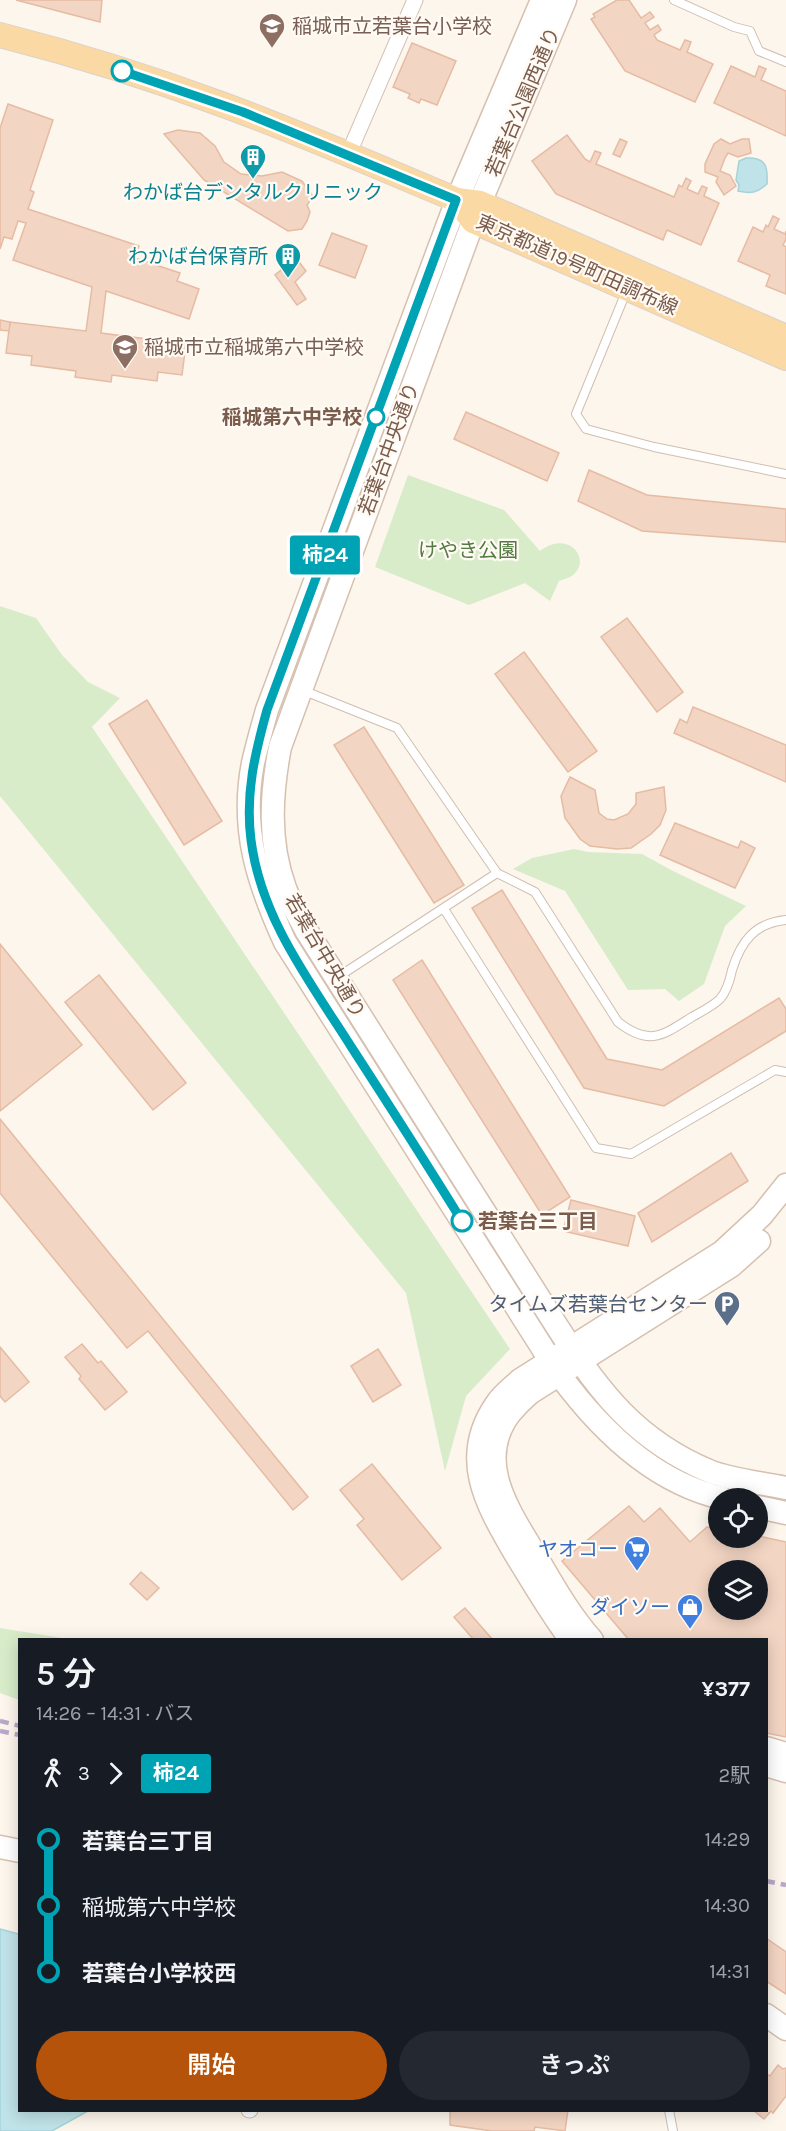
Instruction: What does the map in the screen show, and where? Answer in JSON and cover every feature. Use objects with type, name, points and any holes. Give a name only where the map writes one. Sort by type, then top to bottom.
[{"type":"main road","name":"東京都道19号町田調布線","points":[[0,35],[46,47],[210,100],[348,154],[470,208],[786,337]]},
{"type":"main road","name":"東京都道19号町田調布線","points":[[470,208],[628,288],[786,358]]},
{"type":"street","points":[[348,154],[415,0]]},
{"type":"street","name":"若葉台公園西通り","points":[[470,208],[542,0]]},
{"type":"street","name":"若葉台公園西通り","points":[[470,208],[565,0]]},
{"type":"street","name":"若葉台中央通り","points":[[470,208],[280,747],[273,786],[272,822],[277,857],[285,889],[306,930],[574,1354],[598,1388],[648,1437],[674,1454],[711,1472],[786,1488]]},
{"type":"street","name":"若葉台中央通り","points":[[470,208],[267,710],[250,783],[251,840],[259,880],[285,942],[577,1399],[633,1454],[664,1475],[708,1495]]},
{"type":"street","points":[[590,1638],[567,1608],[508,1508],[497,1483],[495,1464],[501,1428],[511,1412],[555,1367],[722,1252],[762,1215],[786,1185]]},
{"type":"street","points":[[574,1354],[730,1266],[761,1238],[786,1207]]},
{"type":"street","points":[[555,1367],[520,1380],[498,1401],[486,1422],[478,1463],[480,1485],[494,1516],[552,1615],[569,1638]]},
{"type":"street","points":[[768,1509],[786,1513]]},
{"type":"street","points":[[768,1749],[786,1754]]},
{"type":"street","points":[[768,1766],[786,1771]]},
{"type":"street","points":[[0,1847],[18,1851]]},
{"type":"street","points":[[768,2016],[786,2029]]},
{"type":"lane","points":[[674,0],[734,27],[750,31],[759,51],[786,62]]},
{"type":"lane","points":[[628,288],[576,414],[586,429],[654,447],[786,474]]},
{"type":"lane","points":[[301,690],[397,728],[497,873],[535,892],[618,1022],[627,1029],[649,1036],[662,1036],[719,1000],[729,983],[736,957],[747,938],[766,925],[786,920]]},
{"type":"lane","points":[[336,978],[497,873]]},
{"type":"lane","points":[[444,909],[596,1148],[631,1154],[775,1070],[786,1072]]},
{"type":"lane","points":[[669,2112],[673,2131]]},
{"type":"green space","name":"けやき公園","points":[[408,475],[504,510],[540,551],[560,543],[568,545],[579,555],[578,569],[571,576],[559,581],[550,601],[525,583],[469,605],[375,567]]},
{"type":"green space","points":[[0,606],[36,618],[62,655],[88,682],[120,698],[92,727],[510,1349],[466,1396],[445,1471],[406,1293],[0,796]]},
{"type":"green space","points":[[574,849],[588,852],[642,854],[746,906],[725,926],[704,984],[679,1001],[665,989],[628,990],[565,891],[513,869],[532,858]]},
{"type":"green space","points":[[0,1628],[62,1638],[18,1638],[18,1700],[0,1693]]},
{"type":"water","points":[[746,158],[762,161],[767,172],[767,184],[754,192],[738,191],[739,185],[736,180],[739,161]]},
{"type":"water","points":[[0,1929],[18,1934],[18,2112],[86,2112],[52,2131],[0,2131]]},
{"type":"building","points":[[16,0],[102,0],[100,22]]},
{"type":"building","points":[[617,0],[629,0],[641,18],[650,12],[654,17],[645,23],[650,30],[658,25],[661,30],[654,35],[657,40],[680,50],[685,40],[691,42],[687,52],[713,64],[695,102],[625,71],[591,19],[595,17],[593,14]]},
{"type":"building","points":[[412,43],[456,61],[437,105],[421,99],[419,103],[408,98],[410,94],[393,87]]},
{"type":"building","points":[[731,66],[755,77],[759,66],[766,69],[761,80],[786,91],[786,136],[714,103]]},
{"type":"building","points":[[8,104],[53,120],[30,190],[34,192],[28,209],[139,246],[135,258],[180,273],[177,281],[199,289],[189,319],[106,291],[101,333],[186,344],[182,375],[158,372],[157,381],[112,375],[111,382],[75,377],[76,371],[31,365],[32,356],[6,353],[10,322],[86,331],[92,287],[13,260],[26,223],[18,221],[12,239],[4,237],[0,249],[0,128]]},
{"type":"building","name":"わかば台デンタルクリニック","points":[[178,130],[200,133],[215,146],[224,162],[241,174],[262,176],[282,172],[302,181],[313,196],[307,205],[310,212],[302,229],[288,231],[204,180],[164,134]]},
{"type":"building","points":[[567,135],[585,159],[590,162],[595,151],[601,153],[596,164],[674,197],[679,185],[682,187],[686,178],[691,181],[687,189],[698,194],[702,186],[707,188],[704,196],[719,203],[701,245],[667,230],[663,240],[556,194],[532,161]]},
{"type":"building","points":[[620,139],[627,142],[620,157],[613,154]]},
{"type":"building","points":[[721,139],[730,144],[749,139],[751,153],[738,157],[728,153],[720,171],[730,175],[736,186],[724,195],[716,182],[718,177],[705,172],[705,164],[714,144]]},
{"type":"building","points":[[773,216],[779,219],[774,229],[785,234],[786,231],[783,245],[786,247],[786,294],[766,286],[770,275],[738,261],[753,227],[763,232]]},
{"type":"building","points":[[332,233],[367,246],[355,278],[319,265]]},
{"type":"building","name":"わかば台保育所","points":[[296,258],[306,271],[295,282],[306,299],[297,305],[275,275]]},
{"type":"building","points":[[0,320],[10,322],[9,331],[0,330]]},
{"type":"building","points":[[466,412],[559,453],[547,481],[454,439]]},
{"type":"building","points":[[589,470],[647,495],[786,509],[786,542],[642,531],[578,501]]},
{"type":"building","points":[[627,618],[683,692],[657,712],[601,637]]},
{"type":"building","points":[[524,652],[597,751],[568,772],[495,674]]},
{"type":"building","points":[[147,700],[222,821],[184,845],[109,724]]},
{"type":"building","points":[[693,707],[786,745],[786,782],[674,733],[680,719],[687,723]]},
{"type":"building","points":[[364,727],[464,885],[434,903],[334,745]]},
{"type":"building","points":[[570,777],[595,790],[599,813],[607,819],[614,820],[628,814],[636,804],[636,793],[664,787],[666,810],[660,825],[631,848],[590,846],[580,839],[565,818],[561,796]]},
{"type":"building","points":[[675,823],[738,848],[741,841],[755,848],[735,888],[660,855]]},
{"type":"building","points":[[502,890],[607,1059],[662,1070],[779,998],[786,1009],[786,1031],[664,1106],[584,1088],[472,908]]},
{"type":"building","points":[[0,944],[82,1045],[0,1111]]},
{"type":"building","points":[[422,960],[570,1197],[542,1215],[393,980]]},
{"type":"building","points":[[99,975],[186,1083],[153,1110],[65,1002]]},
{"type":"building","points":[[0,1119],[308,1497],[293,1510],[148,1331],[127,1348],[0,1193]]},
{"type":"building","points":[[731,1153],[748,1181],[652,1242],[638,1213]]},
{"type":"building","points":[[571,1200],[635,1216],[628,1246],[563,1231]]},
{"type":"building","points":[[82,1344],[98,1363],[101,1361],[127,1392],[105,1410],[79,1379],[81,1376],[65,1357]]},
{"type":"building","points":[[0,1347],[29,1382],[5,1402],[0,1396]]},
{"type":"building","points":[[378,1349],[401,1385],[373,1402],[351,1366]]},
{"type":"building","points":[[372,1464],[441,1548],[402,1580],[357,1525],[364,1519],[340,1490]]},
{"type":"building","points":[[629,1506],[644,1522],[660,1508],[690,1542],[708,1527],[708,1548],[768,1548],[768,1538],[786,1542],[786,1737],[768,1733],[768,1638],[627,1638],[562,1561]]},
{"type":"building","points":[[141,1572],[159,1588],[147,1600],[130,1584]]},
{"type":"building","points":[[465,1608],[491,1638],[472,1638],[454,1617]]},
{"type":"building","points":[[768,1939],[786,1952],[786,1994],[768,1982]]},
{"type":"building","points":[[778,2065],[783,2069],[786,2068],[786,2096],[773,2113],[771,2111],[764,2119],[755,2112],[768,2112],[768,2074],[770,2076]]},
{"type":"building","points":[[450,2112],[568,2112],[565,2131],[535,2127],[534,2131],[492,2131],[450,2125]]},
{"type":"railway","points":[[0,1721],[18,1726]]},
{"type":"railway","points":[[0,1731],[18,1735]]},
{"type":"railway","points":[[768,1881],[786,1885]]},
{"type":"bus line","name":"柿24","points":[[122,71],[243,112],[456,200],[267,710],[253,763],[249,802],[251,840],[259,880],[285,942],[462,1221]]},
{"type":"place","name":"稲城市立若葉台小学校","points":[[272,49]]},
{"type":"place","name":"わかば台デンタルクリニック","points":[[253,180]]},
{"type":"place","name":"わかば台保育所","points":[[288,279]]},
{"type":"place","name":"稲城市立稲城第六中学校","points":[[125,370]]},
{"type":"place","name":"稲城第六中学校","points":[[376,417]]},
{"type":"place","name":"若葉台三丁目","points":[[462,1221]]},
{"type":"place","name":"タイムズ若葉台センター","points":[[727,1327]]},
{"type":"place","name":"ヤオコー","points":[[637,1572]]},
{"type":"place","name":"ダイソー","points":[[690,1630]]}]
